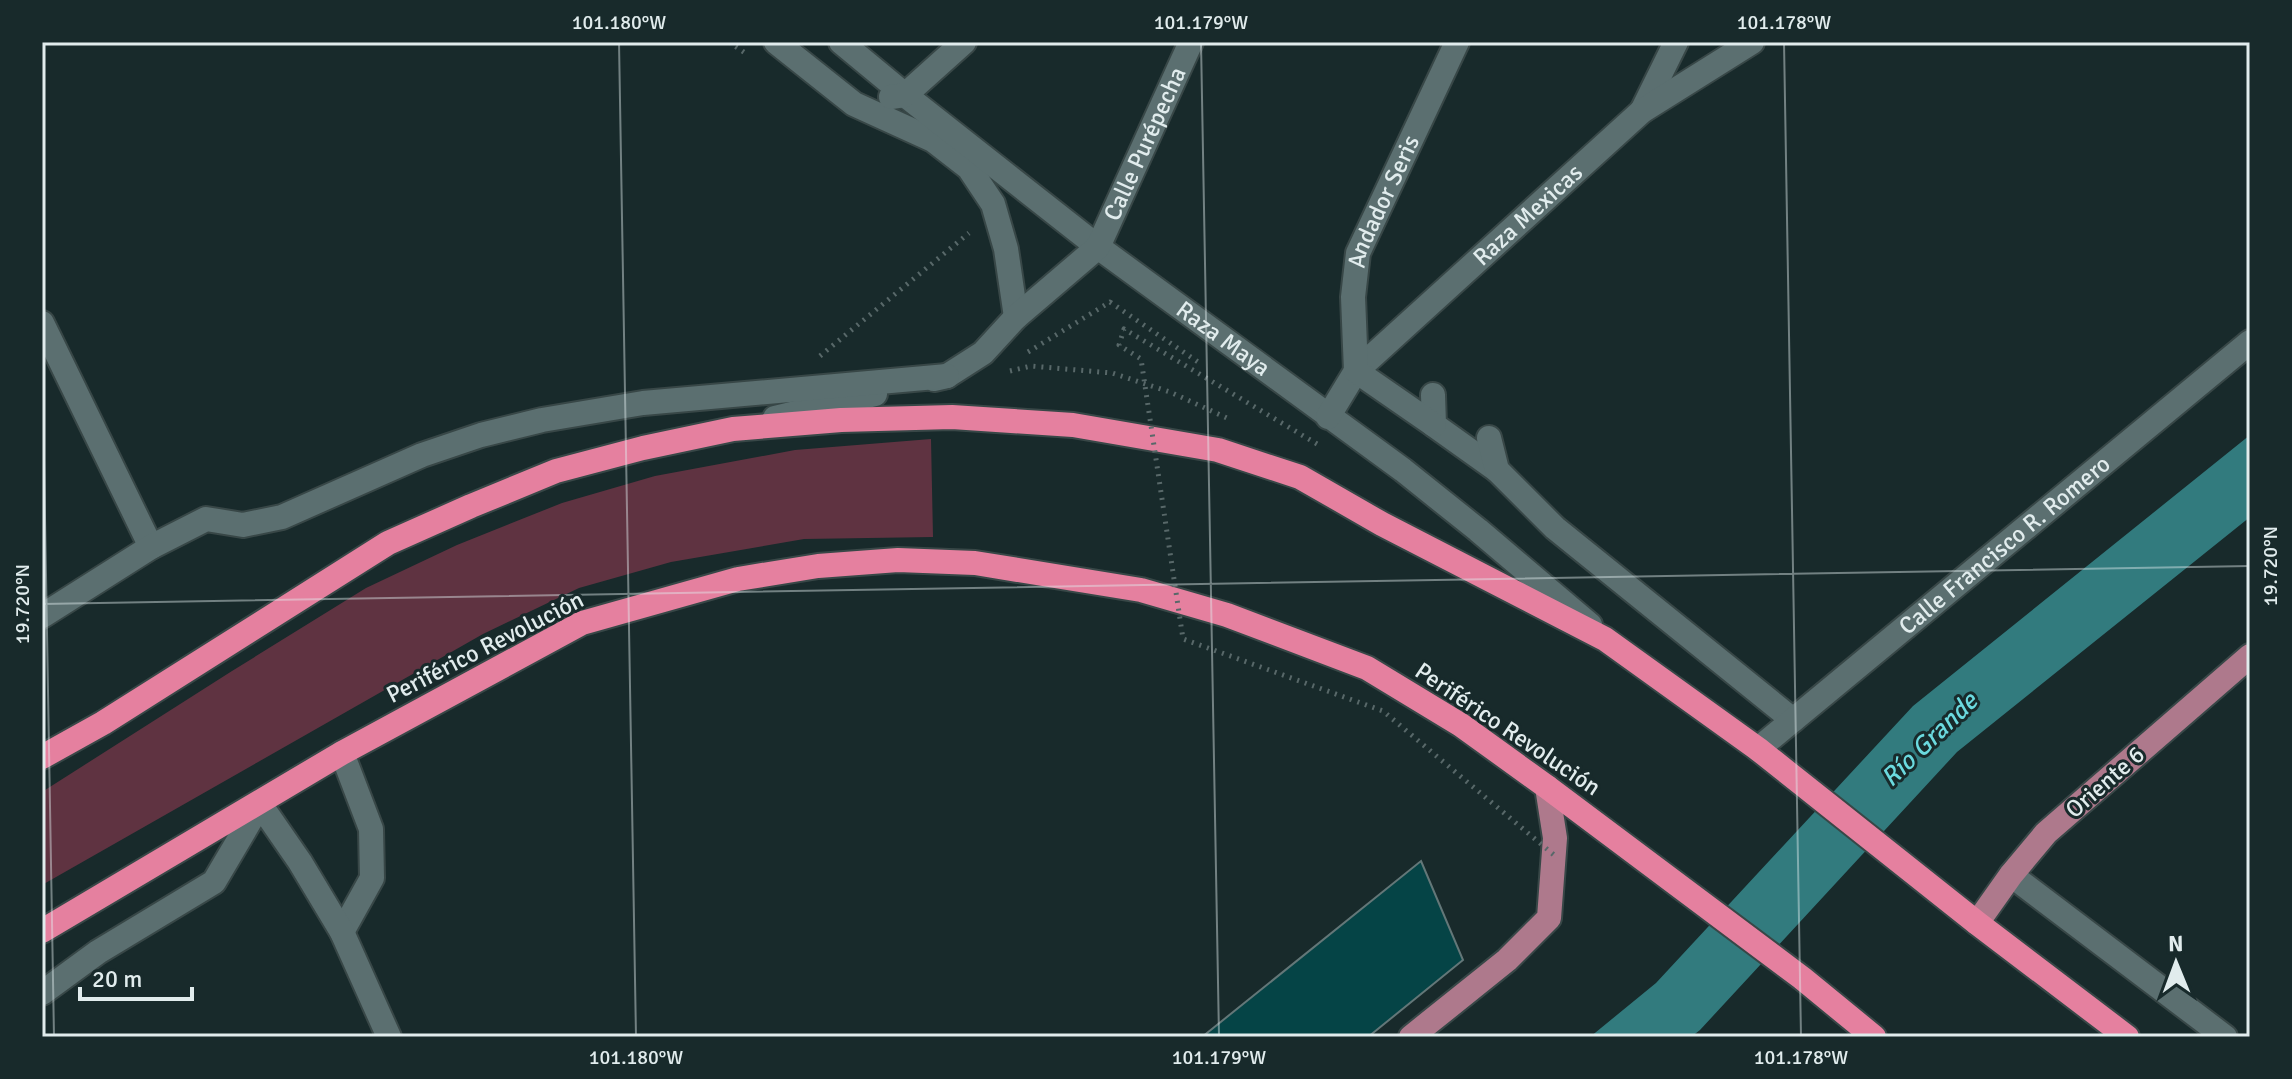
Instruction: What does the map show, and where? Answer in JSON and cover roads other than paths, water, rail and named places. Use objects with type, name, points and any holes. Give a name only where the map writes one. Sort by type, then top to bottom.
[{"type":"highway","points":[[42,757],[103,723],[388,543],[556,471],[733,429],[841,420],[952,417],[1073,425],[1218,450],[1300,477],[1382,524],[1605,639],[1758,749],[1977,923],[2127,1037]]},
{"type":"highway","name":"Periférico Revolución","points":[[42,931],[342,753],[582,623],[738,579],[818,566],[898,560],[975,563],[1141,590],[1227,615],[1367,668],[1461,725],[1547,787],[1802,978],[1874,1037]]},
{"type":"main road","name":"Oriente 6","points":[[1977,923],[2046,833],[2250,656]]},
{"type":"main road","points":[[1411,1037],[1507,960],[1549,918],[1555,838],[1547,787]]},
{"type":"street","points":[[776,42],[854,104],[933,140],[969,168],[993,204],[1006,249],[1016,317]]},
{"type":"street","name":"Raza Maya","points":[[841,42],[1098,247],[1403,470],[1605,639]]},
{"type":"street","points":[[854,104],[905,95],[964,42]]},
{"type":"street","name":"Calle Purépecha","points":[[1098,247],[1191,42]]},
{"type":"street","name":"Andador Seris","points":[[1356,371],[1353,297],[1358,253],[1457,42]]},
{"type":"street","points":[[1642,111],[1676,42]]},
{"type":"street","name":"Raza Mexicas","points":[[1328,417],[1356,371],[1642,111],[1752,42]]},
{"type":"street","points":[[733,429],[947,376],[983,353],[1016,317],[1098,247]]},
{"type":"street","points":[[42,323],[151,547]]},
{"type":"street","name":"Calle Francisco R. Romero","points":[[1758,749],[2250,342]]},
{"type":"street","points":[[1356,371],[1497,470],[1555,528],[1793,720]]},
{"type":"street","points":[[42,616],[151,547],[206,519],[243,525],[282,517],[422,455],[481,435],[542,420],[657,402],[947,376]]},
{"type":"street","points":[[1433,395],[1434,425]]},
{"type":"street","points":[[1489,438],[1497,470]]},
{"type":"street","points":[[342,753],[371,829],[372,878],[342,932]]},
{"type":"street","points":[[42,993],[98,952],[214,882],[260,804],[342,932],[389,1037]]},
{"type":"street","points":[[2011,875],[2225,1037]]},
{"type":"water","name":"Río Grande","points":[[2250,435],[2250,517],[1957,752],[1700,1030],[1691,1037],[1590,1037],[1656,983],[1913,706]]}]
